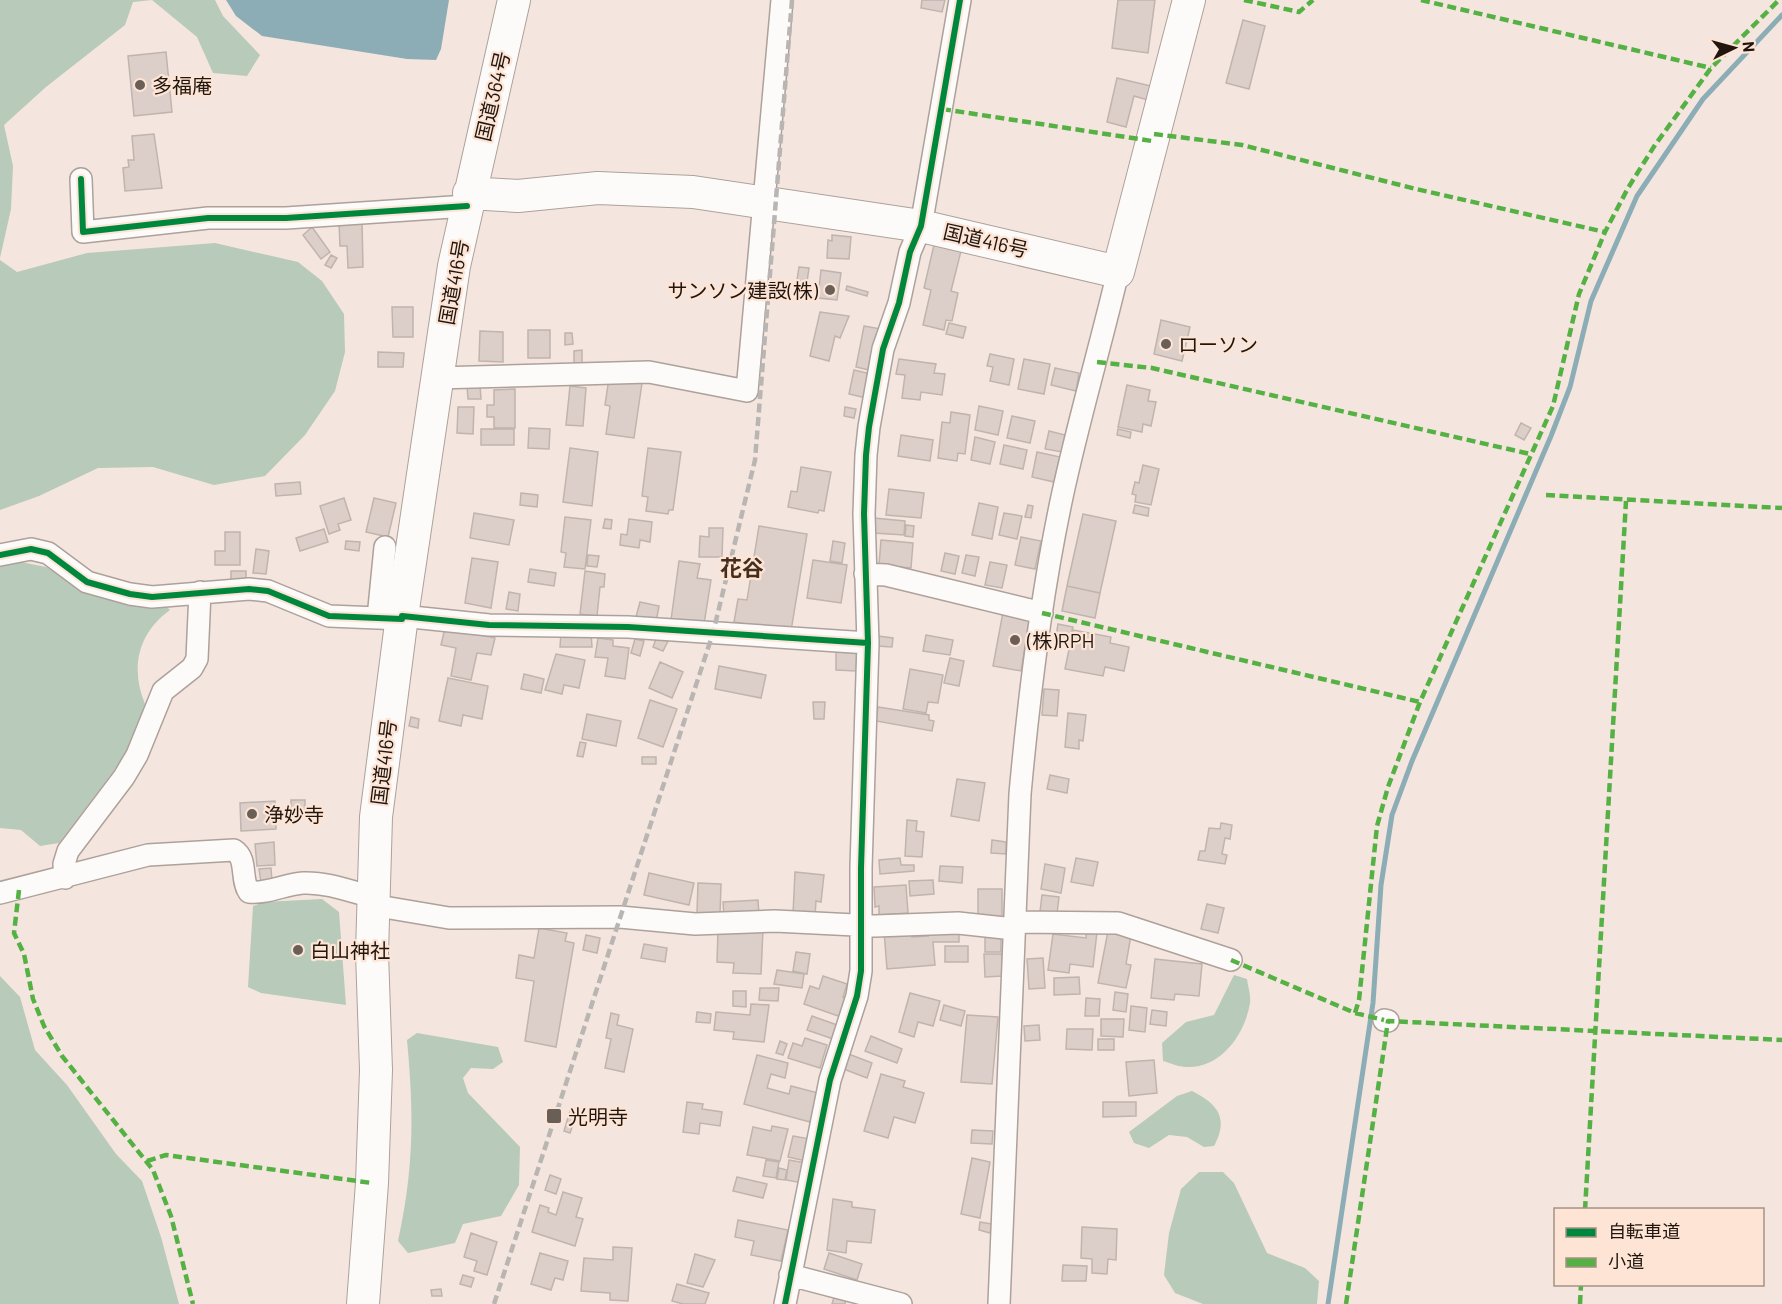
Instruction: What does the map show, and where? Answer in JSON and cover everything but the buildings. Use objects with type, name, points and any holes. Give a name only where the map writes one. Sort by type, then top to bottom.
[{"type":"highway","name":"国道364号","points":[[468,200],[514,0]]},
{"type":"highway","points":[[1118,272],[1189,0]]},
{"type":"highway","name":"国道416号","points":[[363,1304],[371,1194],[376,1070],[372,901],[376,817],[394,618],[468,200],[598,188],[654,189],[921,225],[1118,272]]},
{"type":"street","points":[[436,378],[648,372],[747,391],[782,0]]},
{"type":"street","points":[[784,1304],[830,1080],[856,996],[861,971],[868,643],[864,514],[869,427],[884,349],[910,252],[921,225],[960,0]]},
{"type":"street","points":[[81,179],[83,232],[208,218],[286,218],[468,200]]},
{"type":"street","points":[[999,1304],[1020,794],[1042,612],[1062,497],[1118,272]]},
{"type":"street","points":[[385,547],[394,618]]},
{"type":"street","points":[[0,555],[31,549],[48,554],[87,582],[130,594],[152,597],[249,589],[267,591],[329,616],[489,625],[628,627],[868,643]]},
{"type":"street","points":[[865,574],[886,575],[1042,612]]},
{"type":"street","points":[[65,878],[64,864],[68,852],[124,777],[137,755],[163,691],[192,668],[197,659],[200,592]]},
{"type":"street","points":[[0,893],[148,855],[234,850],[240,853],[244,885],[249,892],[261,893],[302,883],[326,885],[372,901],[449,918],[620,917],[695,924],[775,921],[821,925],[1118,923],[1231,960]]},
{"type":"street","points":[[790,1275],[901,1304]]},
{"type":"green space","points":[[0,0],[152,0],[133,2],[125,25],[46,87],[4,125],[13,166],[11,209],[0,258]]},
{"type":"green space","points":[[152,0],[215,0],[223,16],[260,55],[247,76],[213,73],[197,37]]},
{"type":"green space","points":[[215,243],[298,262],[322,281],[344,314],[345,352],[335,391],[305,435],[265,476],[214,485],[153,467],[98,468],[39,496],[0,510],[0,260],[17,272],[87,253]]},
{"type":"green space","points":[[16,561],[46,567],[83,590],[165,605],[170,610],[150,629],[140,652],[138,677],[145,704],[128,752],[59,843],[40,846],[21,830],[0,828],[0,564]]},
{"type":"green space","points":[[322,899],[339,912],[346,1005],[261,993],[248,987],[253,906],[264,902]]},
{"type":"green space","points":[[1234,975],[1247,979],[1250,1000],[1243,1026],[1229,1047],[1220,1056],[1199,1066],[1183,1067],[1163,1061],[1162,1043],[1186,1022],[1214,1015]]},
{"type":"green space","points":[[0,976],[20,997],[35,1050],[67,1085],[116,1154],[142,1181],[161,1237],[179,1304],[0,1304]]},
{"type":"green space","points":[[417,1033],[498,1047],[503,1062],[493,1069],[471,1068],[463,1078],[468,1093],[520,1147],[519,1185],[501,1216],[463,1224],[455,1243],[408,1253],[398,1241],[410,1165],[411,1092],[407,1040]]},
{"type":"green space","points":[[1192,1091],[1209,1101],[1218,1113],[1221,1127],[1214,1146],[1204,1147],[1187,1137],[1169,1135],[1149,1148],[1134,1143],[1129,1132],[1177,1096]]},
{"type":"green space","points":[[1199,1172],[1223,1172],[1234,1183],[1267,1253],[1305,1268],[1319,1281],[1317,1304],[1203,1304],[1175,1293],[1164,1275],[1169,1233],[1181,1189]]},
{"type":"water","points":[[226,0],[449,0],[441,49],[436,60],[407,59],[262,36],[236,16]]},
{"type":"waterway","points":[[1328,1304],[1373,1003],[1381,885],[1392,815],[1412,761],[1551,436],[1570,387],[1591,301],[1637,196],[1703,99],[1782,15]]},
{"type":"railway","points":[[494,1304],[713,633],[755,460],[792,0]]},
{"type":"marked path","points":[[1244,0],[1299,12],[1313,0]]},
{"type":"marked path","points":[[1421,0],[1711,68]]},
{"type":"marked path","points":[[1355,1013],[1359,1000],[1377,826],[1388,787],[1420,702],[1553,406],[1579,294],[1605,232],[1628,188],[1655,145],[1711,68],[1779,0]]},
{"type":"marked path","points":[[942,109],[1152,141]]},
{"type":"marked path","points":[[1154,134],[1242,145],[1416,189],[1605,232]]},
{"type":"marked path","points":[[1097,362],[1152,368],[1530,454]]},
{"type":"marked path","points":[[1546,495],[1782,508]]},
{"type":"marked path","points":[[1585,1208],[1626,501]]},
{"type":"marked path","points":[[1042,613],[1420,702]]},
{"type":"marked path","points":[[19,890],[14,933],[24,954],[33,999],[44,1026],[62,1056],[153,1170],[171,1216],[193,1304]]},
{"type":"marked path","points":[[1231,960],[1355,1013],[1384,1020]]},
{"type":"marked path","points":[[1346,1304],[1388,1021],[1782,1040]]},
{"type":"marked path","points":[[147,1161],[166,1155],[372,1183]]},
{"type":"marked path","points":[[1580,1304],[1581,1286]]},
{"type":"cycle path","points":[[785,1304],[830,1080],[857,996],[861,971],[861,868],[868,643],[864,514],[869,427],[883,349],[899,303],[910,252],[921,226],[960,0]]},
{"type":"cycle path","points":[[81,179],[83,232],[208,218],[286,218],[467,206]]},
{"type":"cycle path","points":[[0,555],[31,549],[48,553],[87,582],[130,594],[152,597],[249,589],[268,591],[329,616],[402,619]]},
{"type":"cycle path","points":[[402,616],[489,625],[628,627],[868,643]]},
{"type":"place","name":"多福庵","points":[[140,85]]},
{"type":"place","name":"サンソン建設(株)","points":[[830,290]]},
{"type":"place","name":"ローソン","points":[[1166,344]]},
{"type":"place","name":"(株)RPH","points":[[1015,640]]},
{"type":"place","name":"浄妙寺","points":[[252,814]]},
{"type":"place","name":"白山神社","points":[[298,950]]},
{"type":"place","name":"光明寺","points":[[554,1116]]},
{"type":"district","name":"花谷","points":[[742,567]]}]
